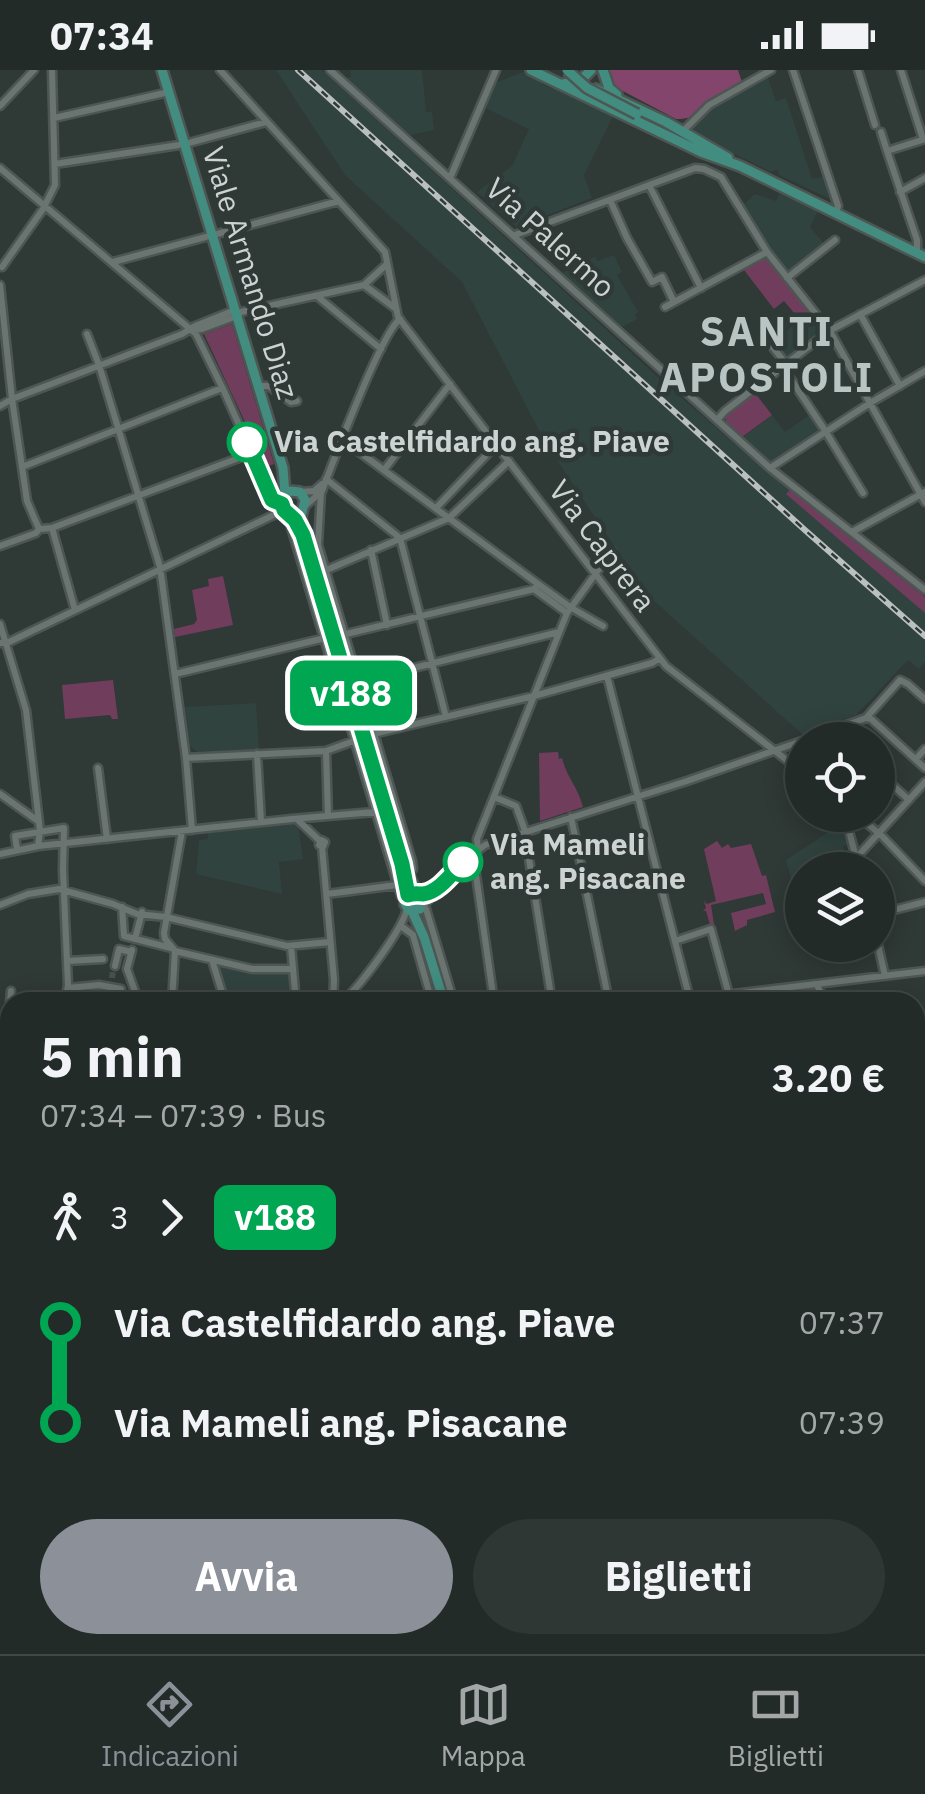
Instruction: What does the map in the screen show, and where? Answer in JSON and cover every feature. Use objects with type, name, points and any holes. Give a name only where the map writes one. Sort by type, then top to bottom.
[{"type":"main road","name":"Viale Armando Diaz","points":[[160,70],[170,92],[181,145],[213,234],[283,468],[285,505]]},
{"type":"main road","points":[[531,70],[565,77],[688,146],[730,163]]},
{"type":"main road","points":[[542,70],[565,77],[730,163],[921,255]]},
{"type":"main road","points":[[565,77],[572,84],[591,70]]},
{"type":"main road","points":[[602,70],[609,88],[628,102]]},
{"type":"main road","points":[[588,86],[683,131],[730,163]]},
{"type":"main road","name":"Viale Armando Diaz","points":[[283,468],[305,500],[301,516],[303,535]]},
{"type":"main road","points":[[285,505],[298,491]]},
{"type":"main road","points":[[285,505],[297,514],[304,508]]},
{"type":"main road","points":[[285,505],[320,572],[338,669],[353,683],[381,813],[415,902]]},
{"type":"main road","points":[[402,864],[409,876],[441,992]]},
{"type":"street","points":[[0,106],[34,70]]},
{"type":"street","points":[[39,530],[27,500],[0,283],[4,276],[1,266],[54,187],[52,70]]},
{"type":"street","points":[[220,70],[385,252],[395,308]]},
{"type":"street","name":"Via Palermo","points":[[330,70],[770,468],[925,590]]},
{"type":"street","points":[[450,178],[496,70]]},
{"type":"street","points":[[683,131],[711,104],[771,70]]},
{"type":"street","points":[[794,70],[838,206],[836,213]]},
{"type":"street","points":[[858,70],[921,255]]},
{"type":"street","points":[[887,151],[924,139],[901,70]]},
{"type":"street","points":[[54,118],[170,92]]},
{"type":"street","points":[[55,164],[181,145],[267,122]]},
{"type":"street","points":[[721,177],[730,163]]},
{"type":"street","points":[[514,235],[698,167],[721,177],[767,252],[829,331],[924,496],[852,532]]},
{"type":"street","points":[[0,168],[196,334],[272,500],[285,505],[353,683],[560,631]]},
{"type":"street","points":[[900,192],[925,178]]},
{"type":"street","points":[[648,185],[702,288]]},
{"type":"street","points":[[112,262],[339,200]]},
{"type":"street","points":[[610,200],[652,282],[662,277],[674,302]]},
{"type":"street","points":[[787,278],[835,240]]},
{"type":"street","points":[[665,307],[767,252]]},
{"type":"street","points":[[0,406],[236,313],[364,285],[388,263]]},
{"type":"street","points":[[717,420],[829,331],[925,280]]},
{"type":"street","points":[[364,285],[395,308]]},
{"type":"street","points":[[317,296],[381,349]]},
{"type":"street","name":"Via Caprera","points":[[395,308],[660,658],[676,675],[785,759]]},
{"type":"street","points":[[860,314],[900,386]]},
{"type":"street","points":[[400,319],[392,326],[372,368],[321,492],[317,543],[320,572],[450,518],[509,461]]},
{"type":"street","points":[[87,334],[160,570],[176,674],[192,830]]},
{"type":"street","points":[[768,341],[863,493]]},
{"type":"street","points":[[770,468],[925,372]]},
{"type":"street","points":[[384,470],[450,384]]},
{"type":"street","points":[[258,386],[269,386],[292,402],[297,401]]},
{"type":"street","points":[[22,467],[222,388]]},
{"type":"street","points":[[0,406],[13,411]]},
{"type":"street","points":[[343,440],[569,610],[603,626]]},
{"type":"street","points":[[436,508],[496,444]]},
{"type":"street","points":[[0,546],[252,453]]},
{"type":"street","points":[[298,491],[316,490],[326,479]]},
{"type":"street","points":[[326,479],[400,538],[446,716]]},
{"type":"street","points":[[304,508],[321,492]]},
{"type":"street","points":[[3,643],[160,570],[285,505]]},
{"type":"street","points":[[52,528],[75,610]]},
{"type":"street","points":[[372,550],[387,625]]},
{"type":"street","points":[[493,992],[475,851],[477,839],[569,610],[612,551]]},
{"type":"street","points":[[176,674],[536,586]]},
{"type":"street","points":[[0,624],[26,710],[42,845]]},
{"type":"street","points":[[186,758],[326,751],[364,737],[534,696],[660,658]]},
{"type":"street","points":[[338,669],[412,861],[409,876]]},
{"type":"street","points":[[607,676],[688,992]]},
{"type":"street","points":[[855,722],[866,718],[900,680],[925,699]]},
{"type":"street","points":[[866,718],[924,767]]},
{"type":"street","points":[[353,992],[415,902],[475,851],[785,747]]},
{"type":"street","points":[[916,759],[925,749]]},
{"type":"street","points":[[326,751],[328,816]]},
{"type":"street","points":[[258,754],[260,822]]},
{"type":"street","points":[[98,768],[107,838]]},
{"type":"street","points":[[862,852],[925,782]]},
{"type":"street","points":[[895,788],[908,800]]},
{"type":"street","points":[[0,794],[38,821]]},
{"type":"street","points":[[494,796],[518,807],[550,992]]},
{"type":"street","points":[[0,854],[42,845],[292,818],[381,813],[398,885],[428,915],[451,992]]},
{"type":"street","points":[[571,817],[607,992]]},
{"type":"street","points":[[292,818],[302,822],[321,844],[333,992]]},
{"type":"street","points":[[17,849],[15,836],[64,828],[67,992]]},
{"type":"street","points":[[161,945],[182,831]]},
{"type":"street","points":[[879,833],[925,881]]},
{"type":"street","points":[[328,894],[398,885]]},
{"type":"street","points":[[0,904],[56,889],[142,913],[291,946],[330,942]]},
{"type":"street","points":[[895,910],[925,902]]},
{"type":"street","points":[[122,908],[124,936],[252,969],[293,969]]},
{"type":"street","points":[[134,939],[142,913]]},
{"type":"street","points":[[164,917],[164,936],[173,950],[172,992]]},
{"type":"street","points":[[400,926],[412,934],[429,992]]},
{"type":"street","points":[[675,941],[711,929],[728,992]]},
{"type":"street","points":[[291,946],[295,992]]},
{"type":"street","points":[[122,989],[113,973],[120,948],[132,951],[128,969],[136,992]]},
{"type":"street","points":[[67,961],[103,960]]},
{"type":"street","points":[[212,960],[221,992]]},
{"type":"street","points":[[882,962],[885,976]]},
{"type":"street","points":[[68,988],[99,985],[113,973],[128,969]]},
{"type":"street","points":[[758,992],[925,970]]},
{"type":"street","points":[[334,980],[344,992],[357,986]]},
{"type":"street","points":[[817,985],[820,992]]},
{"type":"shaded area","points":[[276,70],[322,70],[659,378],[765,470],[925,597],[925,662],[919,669],[908,660],[856,715],[837,722],[789,722],[652,599],[545,442],[462,282],[345,175]]},
{"type":"shaded area","points":[[350,70],[422,70],[426,112],[432,112],[434,130],[410,135],[346,78],[351,77]]},
{"type":"shaded area","points":[[609,70],[738,70],[742,82],[693,117],[676,119],[619,89]]},
{"type":"shaded area","points":[[526,71],[543,79],[542,84],[551,88],[554,84],[614,114],[584,175],[592,198],[516,227],[477,192],[512,166],[529,129],[483,107],[493,84]]},
{"type":"shaded area","points":[[767,75],[776,101],[786,98],[812,179],[825,176],[832,200],[779,175],[777,170],[771,172],[704,139],[691,129],[708,108]]},
{"type":"shaded area","points":[[780,193],[818,211],[810,227],[825,245],[791,272],[770,250],[743,205],[755,194],[776,201]]},
{"type":"shaded area","points":[[614,255],[622,272],[617,275],[638,312],[637,319],[622,327],[562,273],[595,257],[598,261]]},
{"type":"shaded area","points":[[766,257],[810,313],[800,320],[784,301],[774,309],[744,270]]},
{"type":"shaded area","points":[[810,313],[823,330],[786,359],[769,339]]},
{"type":"shaded area","points":[[232,324],[274,464],[266,467],[204,334]]},
{"type":"shaded area","points":[[755,393],[772,415],[742,437],[726,422],[726,416]]},
{"type":"shaded area","points":[[811,414],[821,429],[771,463],[743,437],[772,415],[785,432]]},
{"type":"shaded area","points":[[790,490],[925,597],[925,613],[786,494]]},
{"type":"shaded area","points":[[223,576],[233,625],[175,637],[174,629],[197,620],[192,590],[209,586],[208,579]]},
{"type":"shaded area","points":[[113,680],[118,719],[110,715],[65,719],[62,685]]},
{"type":"shaded area","points":[[256,703],[259,750],[197,752],[190,746],[185,707]]},
{"type":"shaded area","points":[[558,752],[583,807],[540,821],[539,753]]},
{"type":"shaded area","points":[[298,824],[303,859],[279,862],[282,894],[196,874],[199,840],[208,839],[208,833]]},
{"type":"shaded area","points":[[828,832],[844,832],[844,852],[798,852]]},
{"type":"shaded area","points":[[717,841],[722,848],[728,844],[731,848],[751,844],[762,876],[766,875],[775,912],[747,920],[747,925],[735,931],[731,913],[766,904],[763,893],[711,905],[714,924],[710,925],[703,911],[704,901],[716,901],[704,849]]},
{"type":"shaded area","points":[[220,965],[252,972],[288,972],[291,992],[226,992]]},
{"type":"tunnel","points":[[112,978],[113,970]]},
{"type":"railway","points":[[298,70],[925,636]]},
{"type":"bus line","name":"v188","points":[[247,442],[272,500],[291,514],[303,535],[408,895],[429,892],[463,862]]},
{"type":"place","name":"Via Castelfidardo ang. Piave","points":[[247,442]]},
{"type":"place","name":"Via Mameli ang. Pisacane","points":[[463,862]]},
{"type":"district","name":"SANTI APOSTOLI","points":[[767,355]]}]
